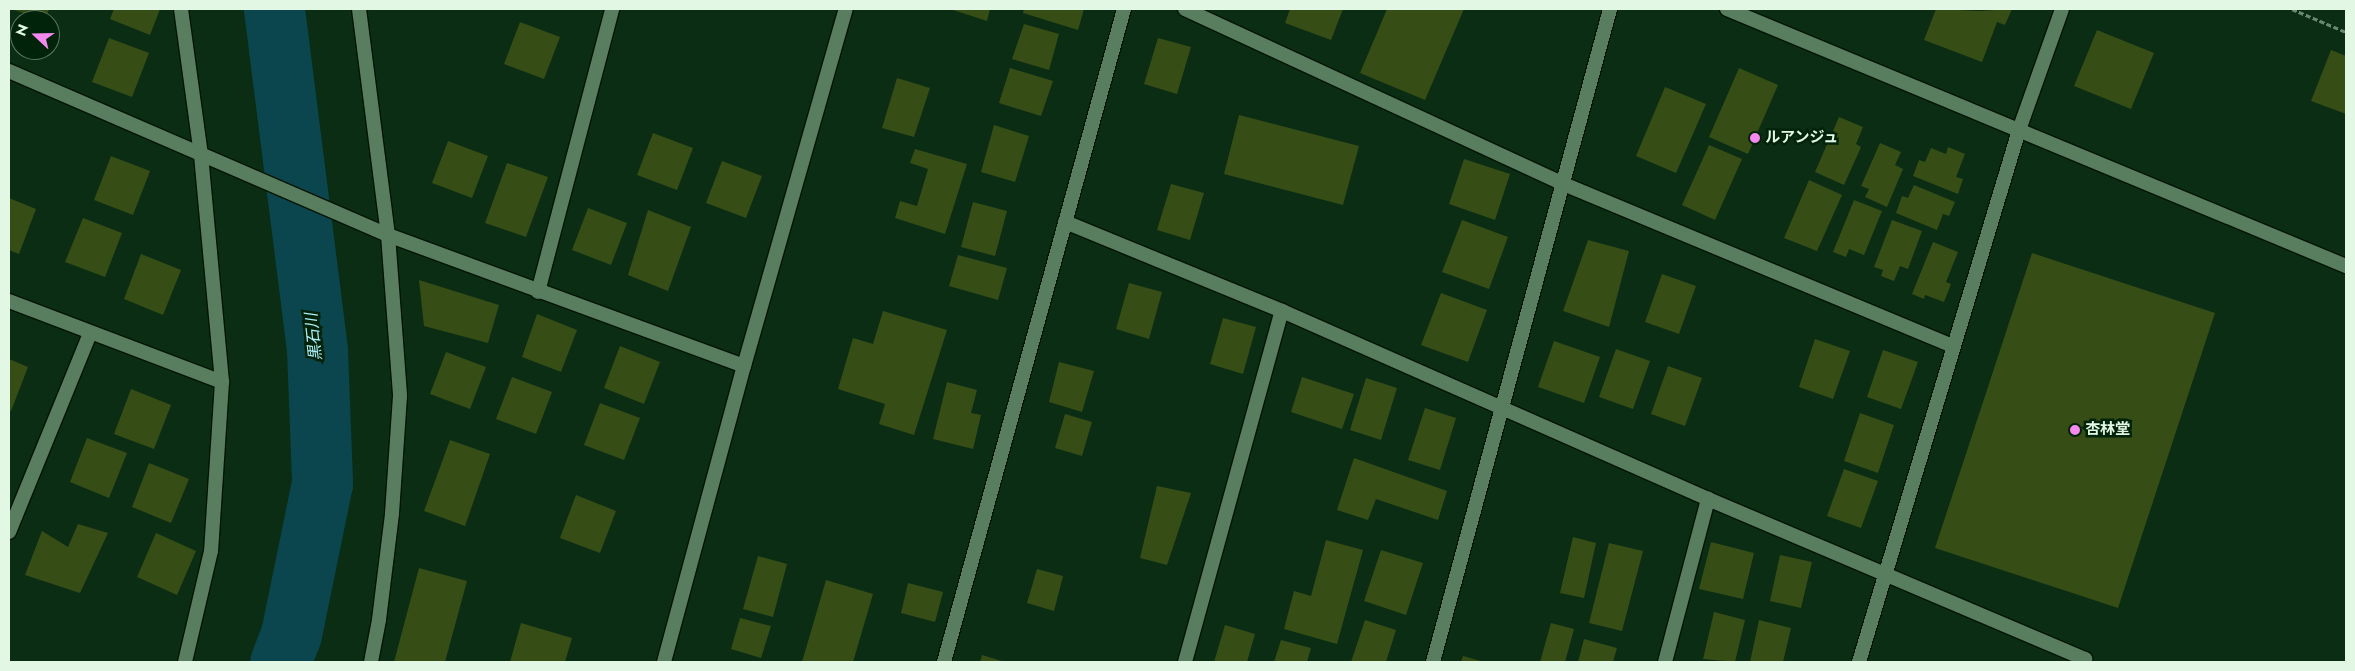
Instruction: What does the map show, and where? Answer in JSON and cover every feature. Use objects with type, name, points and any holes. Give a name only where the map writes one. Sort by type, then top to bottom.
[{"type":"street","points":[[181,9],[200,155],[222,382],[211,551],[185,662]]},
{"type":"street","points":[[359,9],[388,235],[400,396],[392,514],[380,620],[370,662]]},
{"type":"street","points":[[538,292],[612,9]]},
{"type":"street","points":[[664,662],[744,366],[846,9]]},
{"type":"street","points":[[944,662],[1124,9]]},
{"type":"street","points":[[1185,9],[1561,183],[1952,346]]},
{"type":"street","points":[[1433,662],[1561,183],[1610,9]]},
{"type":"street","points":[[1727,9],[2346,266]]},
{"type":"street","points":[[1859,662],[1952,346],[2019,130],[2062,9]]},
{"type":"street","points":[[9,71],[388,235],[538,292],[744,366]]},
{"type":"street","points":[[1065,222],[1282,311],[1501,406],[1708,499],[1886,573],[2087,661]]},
{"type":"street","points":[[9,301],[90,334],[222,382]]},
{"type":"street","points":[[1185,662],[1282,311]]},
{"type":"street","points":[[9,528],[90,334]]},
{"type":"street","points":[[1665,662],[1708,499]]},
{"type":"path","points":[[2292,9],[2346,32]]},
{"type":"building","points":[[11,9],[49,9],[49,10]]},
{"type":"building","points":[[114,9],[160,9],[150,35],[110,19]]},
{"type":"building","points":[[950,9],[990,9],[987,21]]},
{"type":"building","points":[[1024,9],[1084,9],[1078,30],[1023,13]]},
{"type":"building","points":[[1290,9],[1343,9],[1331,40],[1285,23]]},
{"type":"building","points":[[1387,9],[1464,9],[1425,100],[1360,73]]},
{"type":"building","points":[[1936,9],[1979,11],[2012,9],[2005,25],[1997,22],[1982,62],[1924,40]]},
{"type":"building","points":[[520,22],[560,37],[544,79],[504,64]]},
{"type":"building","points":[[1024,24],[1059,34],[1049,70],[1012,59]]},
{"type":"building","points":[[2097,30],[2154,53],[2131,109],[2074,86]]},
{"type":"building","points":[[109,38],[149,53],[132,97],[92,82]]},
{"type":"building","points":[[1158,38],[1191,47],[1177,94],[1144,84]]},
{"type":"building","points":[[2331,50],[2346,56],[2346,114],[2311,101]]},
{"type":"building","points":[[1010,68],[1053,81],[1041,116],[999,103]]},
{"type":"building","points":[[1739,68],[1778,85],[1748,154],[1709,137]]},
{"type":"building","points":[[897,78],[930,88],[914,137],[882,128]]},
{"type":"building","points":[[1665,87],[1706,104],[1676,173],[1636,156]]},
{"type":"building","points":[[1239,115],[1359,146],[1343,205],[1224,174]]},
{"type":"building","points":[[1839,117],[1863,127],[1856,144],[1861,147],[1844,185],[1815,172]]},
{"type":"building","points":[[994,125],[1029,136],[1015,182],[981,172]]},
{"type":"building","points":[[653,133],[693,148],[677,190],[637,175]]},
{"type":"building","points":[[448,141],[488,156],[472,198],[432,183]]},
{"type":"building","points":[[1880,143],[1901,152],[1895,165],[1903,169],[1887,207],[1865,197],[1869,189],[1861,186]]},
{"type":"building","points":[[1709,145],[1742,159],[1715,220],[1682,205]]},
{"type":"building","points":[[1948,147],[1965,154],[1956,177],[1963,179],[1958,194],[1913,176],[1919,160],[1925,162],[1931,148],[1946,154]]},
{"type":"building","points":[[915,149],[967,164],[945,234],[895,218],[900,201],[917,206],[928,169],[910,163]]},
{"type":"building","points":[[111,156],[150,171],[133,215],[94,200]]},
{"type":"building","points":[[1464,159],[1510,174],[1495,220],[1449,204]]},
{"type":"building","points":[[722,161],[762,176],[746,218],[706,203]]},
{"type":"building","points":[[507,163],[548,177],[526,237],[485,223]]},
{"type":"building","points":[[1809,180],[1842,195],[1817,251],[1784,238]]},
{"type":"building","points":[[1171,184],[1204,193],[1190,240],[1157,230]]},
{"type":"building","points":[[1914,185],[1955,202],[1949,216],[1943,214],[1937,230],[1896,213],[1902,196],[1908,198]]},
{"type":"building","points":[[9,198],[36,209],[19,254],[9,250]]},
{"type":"building","points":[[1854,200],[1882,211],[1864,255],[1849,249],[1846,257],[1833,252]]},
{"type":"building","points":[[973,202],[1007,211],[995,256],[961,247]]},
{"type":"building","points":[[588,208],[627,223],[611,265],[572,250]]},
{"type":"building","points":[[648,210],[691,227],[668,291],[628,275]]},
{"type":"building","points":[[83,218],[122,233],[105,277],[65,262]]},
{"type":"building","points":[[1462,220],[1508,237],[1489,289],[1442,272]]},
{"type":"building","points":[[1892,220],[1922,231],[1908,269],[1900,266],[1894,281],[1881,276],[1883,270],[1874,267]]},
{"type":"building","points":[[1588,240],[1629,251],[1609,327],[1563,311]]},
{"type":"building","points":[[1933,242],[1958,252],[1946,282],[1951,284],[1944,302],[1925,295],[1924,299],[1912,294]]},
{"type":"building","name":"杏林堂","points":[[2032,253],[2215,313],[2118,608],[1935,548]]},
{"type":"building","points":[[141,254],[181,270],[163,315],[124,299]]},
{"type":"building","points":[[958,255],[1007,268],[998,300],[949,286]]},
{"type":"building","points":[[1662,274],[1696,286],[1679,334],[1645,322]]},
{"type":"building","points":[[419,280],[499,305],[488,343],[424,326]]},
{"type":"building","points":[[1129,283],[1162,292],[1149,339],[1116,329]]},
{"type":"building","points":[[1441,293],[1487,310],[1468,362],[1421,345]]},
{"type":"building","points":[[883,311],[947,330],[914,435],[879,424],[885,404],[838,389],[853,338],[873,344]]},
{"type":"building","points":[[537,314],[577,330],[561,372],[522,357]]},
{"type":"building","points":[[1223,318],[1256,327],[1243,374],[1210,364]]},
{"type":"building","points":[[1815,339],[1850,351],[1833,399],[1799,387]]},
{"type":"building","points":[[1554,341],[1600,357],[1584,403],[1538,387]]},
{"type":"building","points":[[620,346],[660,362],[644,404],[604,388]]},
{"type":"building","points":[[1616,349],[1650,361],[1633,409],[1599,397]]},
{"type":"building","points":[[1883,350],[1918,362],[1901,409],[1867,397]]},
{"type":"building","points":[[446,352],[486,367],[470,409],[430,394]]},
{"type":"building","points":[[9,359],[28,367],[11,411],[9,410]]},
{"type":"building","points":[[1059,362],[1094,371],[1082,412],[1049,402]]},
{"type":"building","points":[[1668,366],[1702,378],[1685,426],[1651,414]]},
{"type":"building","points":[[512,377],[552,392],[536,434],[496,419]]},
{"type":"building","points":[[1302,377],[1354,394],[1342,429],[1291,412]]},
{"type":"building","points":[[1366,378],[1397,388],[1381,440],[1350,430]]},
{"type":"building","points":[[947,382],[977,390],[971,413],[981,415],[973,449],[933,439]]},
{"type":"building","points":[[131,389],[171,405],[154,449],[114,434]]},
{"type":"building","points":[[600,403],[640,418],[624,460],[584,445]]},
{"type":"building","points":[[1425,408],[1456,418],[1440,470],[1408,460]]},
{"type":"building","points":[[1860,413],[1894,425],[1878,473],[1844,461]]},
{"type":"building","points":[[1065,414],[1092,422],[1082,456],[1055,448]]},
{"type":"building","points":[[87,438],[127,453],[109,498],[70,482]]},
{"type":"building","points":[[450,440],[490,454],[465,526],[424,511]]},
{"type":"building","points":[[1354,458],[1447,491],[1438,520],[1376,499],[1368,520],[1337,510]]},
{"type":"building","points":[[149,463],[189,479],[171,523],[132,507]]},
{"type":"building","points":[[1844,469],[1878,481],[1861,528],[1827,516]]},
{"type":"building","points":[[1157,486],[1191,493],[1167,565],[1140,558]]},
{"type":"building","points":[[576,495],[616,511],[600,553],[560,538]]},
{"type":"building","points":[[78,524],[108,533],[80,593],[25,575],[42,531],[68,547]]},
{"type":"building","points":[[156,533],[196,551],[177,595],[137,577]]},
{"type":"building","points":[[1573,537],[1596,543],[1584,598],[1560,593]]},
{"type":"building","points":[[1326,540],[1363,550],[1337,644],[1284,629],[1294,591],[1311,596]]},
{"type":"building","points":[[1711,542],[1754,553],[1743,599],[1699,589]]},
{"type":"building","points":[[1609,543],[1643,551],[1622,631],[1589,623]]},
{"type":"building","points":[[1381,550],[1423,563],[1406,615],[1364,601]]},
{"type":"building","points":[[1780,555],[1812,562],[1801,608],[1770,601]]},
{"type":"building","points":[[758,556],[787,564],[773,617],[743,609]]},
{"type":"building","points":[[419,568],[467,581],[445,662],[394,662]]},
{"type":"building","points":[[1037,569],[1063,576],[1054,611],[1027,603]]},
{"type":"building","points":[[826,580],[873,594],[853,662],[802,662]]},
{"type":"building","points":[[908,583],[943,592],[935,622],[901,613]]},
{"type":"building","points":[[1714,612],[1745,620],[1735,662],[1703,659]]},
{"type":"building","points":[[740,618],[771,626],[761,658],[731,649]]},
{"type":"building","points":[[1365,620],[1396,630],[1386,662],[1351,662]]},
{"type":"building","points":[[1759,620],[1791,628],[1783,662],[1750,662]]},
{"type":"building","points":[[521,623],[572,638],[565,662],[510,662]]},
{"type":"building","points":[[1551,623],[1574,629],[1565,662],[1540,662]]},
{"type":"building","points":[[1225,625],[1255,634],[1247,662],[1214,662]]},
{"type":"building","points":[[1584,639],[1617,648],[1613,662],[1578,662]]},
{"type":"building","points":[[1281,640],[1311,648],[1307,662],[1274,662]]},
{"type":"building","points":[[982,655],[1005,662],[980,662]]},
{"type":"building","points":[[1463,656],[1484,662],[1461,662]]},
{"type":"waterway","name":"黒石川","points":[[274,9],[317,350],[322,483],[291,634],[280,662]]},
{"type":"place","name":"ルアンジュ","points":[[1755,138]]},
{"type":"place","name":"杏林堂","points":[[2075,430]]}]
